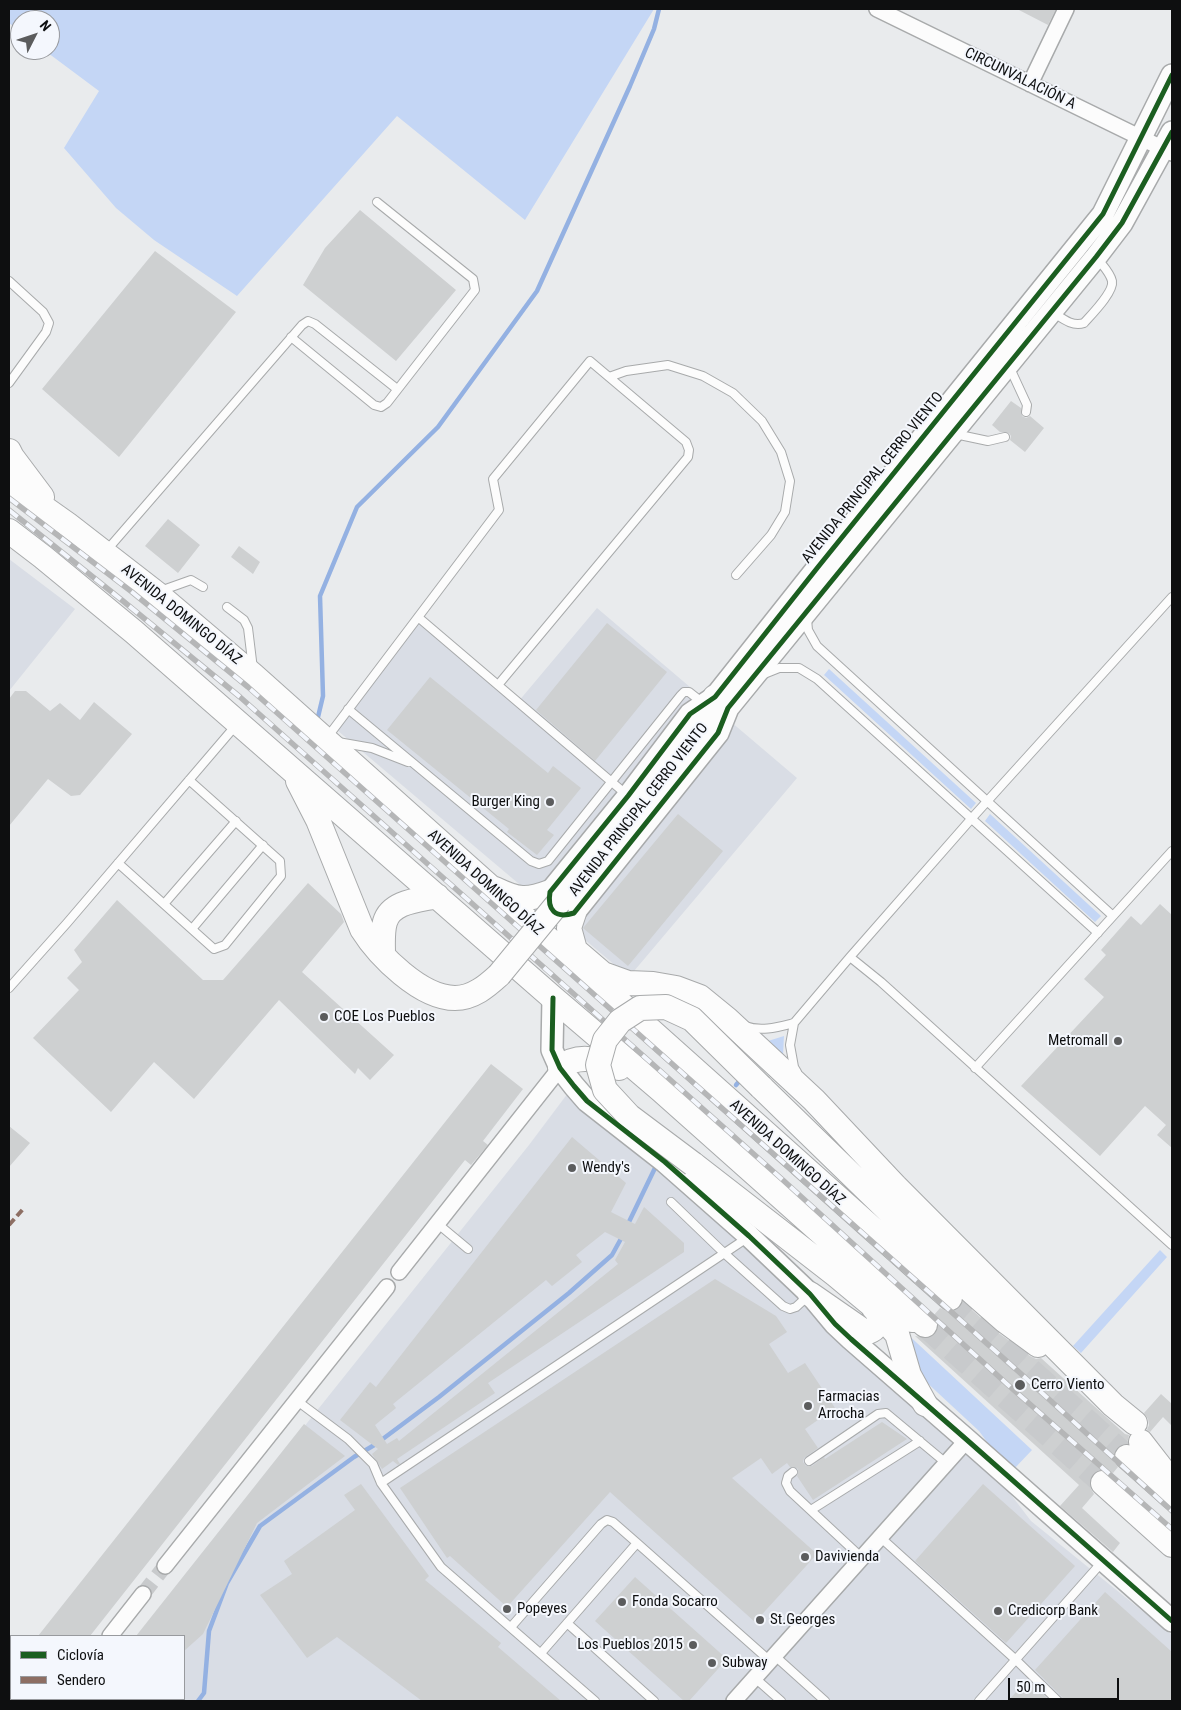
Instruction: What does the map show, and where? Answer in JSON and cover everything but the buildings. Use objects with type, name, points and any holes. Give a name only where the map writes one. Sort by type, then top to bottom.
[{"type":"main road","points":[[9,451],[38,492],[67,524]]},
{"type":"main road","name":"AVENIDA DOMINGO DÍAZ","points":[[9,483],[67,524],[156,593],[254,676],[950,1298]]},
{"type":"main road","points":[[9,531],[142,638],[553,998],[661,1090],[925,1325],[869,1304]]},
{"type":"main road","points":[[9,542],[43,557]]},
{"type":"main road","points":[[291,769],[318,820],[362,928],[370,941],[398,970],[418,985],[436,994],[456,998],[471,995],[484,988],[499,975],[561,902],[695,735],[716,703]]},
{"type":"main road","points":[[486,884],[514,898],[603,974],[628,983],[654,984],[676,988],[700,997],[727,1019],[814,1100],[895,1186],[1113,1405],[1172,1482]]},
{"type":"main road","points":[[383,954],[383,932],[386,919],[396,908],[406,902],[437,896]]},
{"type":"main road","points":[[514,898],[534,898],[561,902]]},
{"type":"main road","points":[[561,902],[575,950]]},
{"type":"main road","points":[[925,1404],[909,1375],[897,1334],[869,1304],[693,1164],[629,1116],[605,1090],[598,1065],[604,1040],[620,1021],[640,1008],[666,1007],[692,1020],[971,1291],[1034,1343],[1076,1367]]},
{"type":"main road","points":[[560,1068],[566,1062],[577,1058],[608,1063],[661,1090]]},
{"type":"main road","points":[[810,1222],[869,1304],[879,1322],[876,1327],[868,1332],[862,1330],[810,1294]]},
{"type":"main road","points":[[1136,1437],[1172,1456]]},
{"type":"main road","points":[[1136,1437],[1172,1497]]},
{"type":"main road","points":[[1103,1484],[1172,1545]]},
{"type":"street","name":"CIRCUNVALACIÓN A","points":[[877,9],[1141,138],[1170,145]]},
{"type":"street","points":[[1030,84],[1066,9]]},
{"type":"street","name":"AVENIDA PRINCIPAL CERRO VIENTO","points":[[561,902],[718,733],[716,703],[818,566],[1103,214],[1172,75]]},
{"type":"street","name":"AVENIDA PRINCIPAL CERRO VIENTO","points":[[561,902],[628,796],[690,714],[716,703],[755,677],[1096,257],[1122,223],[1170,145]]},
{"type":"street","points":[[553,998],[552,1050],[560,1068],[587,1101],[665,1162],[749,1236],[810,1294],[835,1324],[851,1339],[1172,1621]]},
{"type":"street","points":[[399,1272],[560,1068]]},
{"type":"street","points":[[165,1566],[387,1288]]},
{"type":"street","points":[[734,1701],[967,1440]]},
{"type":"street","points":[[111,1635],[143,1594]]},
{"type":"lane","points":[[291,337],[374,405],[381,407],[387,403],[476,290],[474,279],[377,202]]},
{"type":"lane","points":[[1052,312],[1074,324],[1084,323],[1111,291],[1113,283],[1110,275],[1096,257]]},
{"type":"lane","points":[[9,281],[43,312],[49,323],[46,332],[9,383]]},
{"type":"lane","points":[[104,553],[291,337],[308,321],[315,324],[397,389]]},
{"type":"lane","points":[[416,766],[372,748],[325,740],[499,510],[493,479],[590,361],[686,442],[689,450],[688,457],[498,685]]},
{"type":"lane","points":[[609,377],[626,371],[668,366],[677,368],[703,376],[734,393],[762,421],[781,452],[790,481],[785,512],[771,535],[736,575]]},
{"type":"lane","points":[[1009,366],[1027,405],[1026,412]]},
{"type":"lane","points":[[953,433],[988,441],[1005,437]]},
{"type":"lane","points":[[156,593],[191,580],[203,587]]},
{"type":"lane","points":[[814,1100],[794,1067],[790,1045],[794,1024],[972,818],[1172,597]]},
{"type":"lane","points":[[227,607],[244,620],[248,628],[254,676]]},
{"type":"lane","points":[[806,612],[808,630],[817,646],[1113,916]]},
{"type":"lane","points":[[418,618],[628,796]]},
{"type":"lane","points":[[755,677],[779,668],[799,668],[817,680],[1098,933]]},
{"type":"lane","points":[[348,709],[531,861],[539,864],[548,861],[684,692],[689,692],[716,703]]},
{"type":"lane","points":[[9,988],[238,722]]},
{"type":"lane","points":[[118,863],[214,949],[225,945],[281,876],[280,861],[189,780]]},
{"type":"lane","points":[[164,904],[236,821]]},
{"type":"lane","points":[[192,929],[263,845]]},
{"type":"lane","points":[[975,1068],[1172,851]]},
{"type":"lane","points":[[850,957],[881,982],[1172,1245]]},
{"type":"lane","points":[[727,1019],[750,1028],[770,1029],[794,1024]]},
{"type":"lane","points":[[671,1202],[783,1306],[790,1309],[796,1307],[810,1294]]},
{"type":"lane","points":[[438,1224],[468,1249]]},
{"type":"lane","points":[[381,1483],[749,1236]]},
{"type":"lane","points":[[296,1400],[348,1439],[373,1464],[381,1483],[441,1567],[596,1701]]},
{"type":"lane","points":[[809,1461],[878,1414],[886,1413],[946,1463]]},
{"type":"lane","points":[[811,1510],[920,1441]]},
{"type":"lane","points":[[794,1472],[788,1476],[786,1483],[790,1491],[862,1558]]},
{"type":"lane","points":[[511,1627],[601,1524],[607,1520],[613,1522],[772,1659],[825,1701]]},
{"type":"lane","points":[[880,1537],[1016,1660],[1058,1701]]},
{"type":"lane","points":[[541,1653],[637,1543]]},
{"type":"lane","points":[[979,1701],[1104,1560]]},
{"type":"lane","points":[[567,1623],[654,1701]]},
{"type":"lane","points":[[755,1678],[782,1701]]},
{"type":"shaded area","points":[[9,9],[654,9],[525,220],[397,116],[237,296],[154,240],[116,208],[64,148],[99,91],[57,60],[60,60],[60,10],[10,10],[9,23]]},
{"type":"shaded area","points":[[9,559],[75,609],[9,691]]},
{"type":"shaded area","points":[[597,608],[797,778],[629,977],[331,725],[420,620],[518,702]]},
{"type":"shaded area","points":[[829,669],[976,803],[971,809],[824,675]]},
{"type":"shaded area","points":[[990,814],[1101,916],[1095,922],[985,821]]},
{"type":"shaded area","points":[[784,1036],[783,1056],[768,1041]]},
{"type":"shaded area","points":[[571,1089],[967,1437],[1031,1521],[1172,1635],[1172,1701],[85,1701],[185,1700],[185,1635],[138,1635],[529,1145]]},
{"type":"shaded area","points":[[1160,1250],[1167,1257],[1081,1353],[1073,1346]]},
{"type":"shaded area","points":[[903,1330],[1032,1450],[1013,1470],[996,1454],[979,1431],[923,1379]]},
{"type":"waterway","points":[[318,717],[323,696],[320,596],[357,507],[438,427],[537,291],[630,86],[654,29],[659,9]]},
{"type":"waterway","points":[[736,1085],[742,1078]]},
{"type":"waterway","points":[[627,1226],[655,1168]]},
{"type":"waterway","points":[[198,1701],[204,1693],[209,1631],[227,1583],[260,1526],[439,1397],[569,1293],[612,1255],[623,1235]]},
{"type":"tunnel","points":[[950,1298],[1127,1457]]},
{"type":"tunnel","points":[[925,1325],[1103,1483]]},
{"type":"tunnel","points":[[143,1594],[165,1566]]},
{"type":"railway","points":[[9,498],[132,592],[248,687],[1019,1372],[1172,1511]]},
{"type":"railway","points":[[9,510],[240,697],[784,1181],[1007,1384],[1172,1529]]},
{"type":"marked path","points":[[9,1225],[24,1208]]},
{"type":"cycle path","points":[[1172,75],[1103,214],[715,697],[690,714],[628,796],[550,892],[550,904],[554,912],[562,915],[574,913],[718,733],[728,708],[1096,257],[1122,223],[1172,132]]},
{"type":"cycle path","points":[[553,998],[552,1050],[560,1068],[587,1101],[665,1162],[749,1236],[810,1294],[835,1324],[851,1339],[1172,1621]]},
{"type":"place","name":"Burger King","points":[[550,802]]},
{"type":"place","name":"COE Los Pueblos","points":[[324,1017]]},
{"type":"place","name":"Metromall","points":[[1118,1041]]},
{"type":"place","name":"Wendy's","points":[[572,1168]]},
{"type":"place","name":"Cerro Viento","points":[[1020,1385]]},
{"type":"place","name":"Farmacias Arrocha","points":[[808,1406]]},
{"type":"place","name":"Davivienda","points":[[805,1557]]},
{"type":"place","name":"Fonda Socarro","points":[[622,1602]]},
{"type":"place","name":"Popeyes","points":[[507,1609]]},
{"type":"place","name":"Credicorp Bank","points":[[998,1611]]},
{"type":"place","name":"St.Georges","points":[[760,1620]]},
{"type":"place","name":"Los Pueblos 2015","points":[[693,1645]]},
{"type":"place","name":"Subway","points":[[712,1663]]}]
